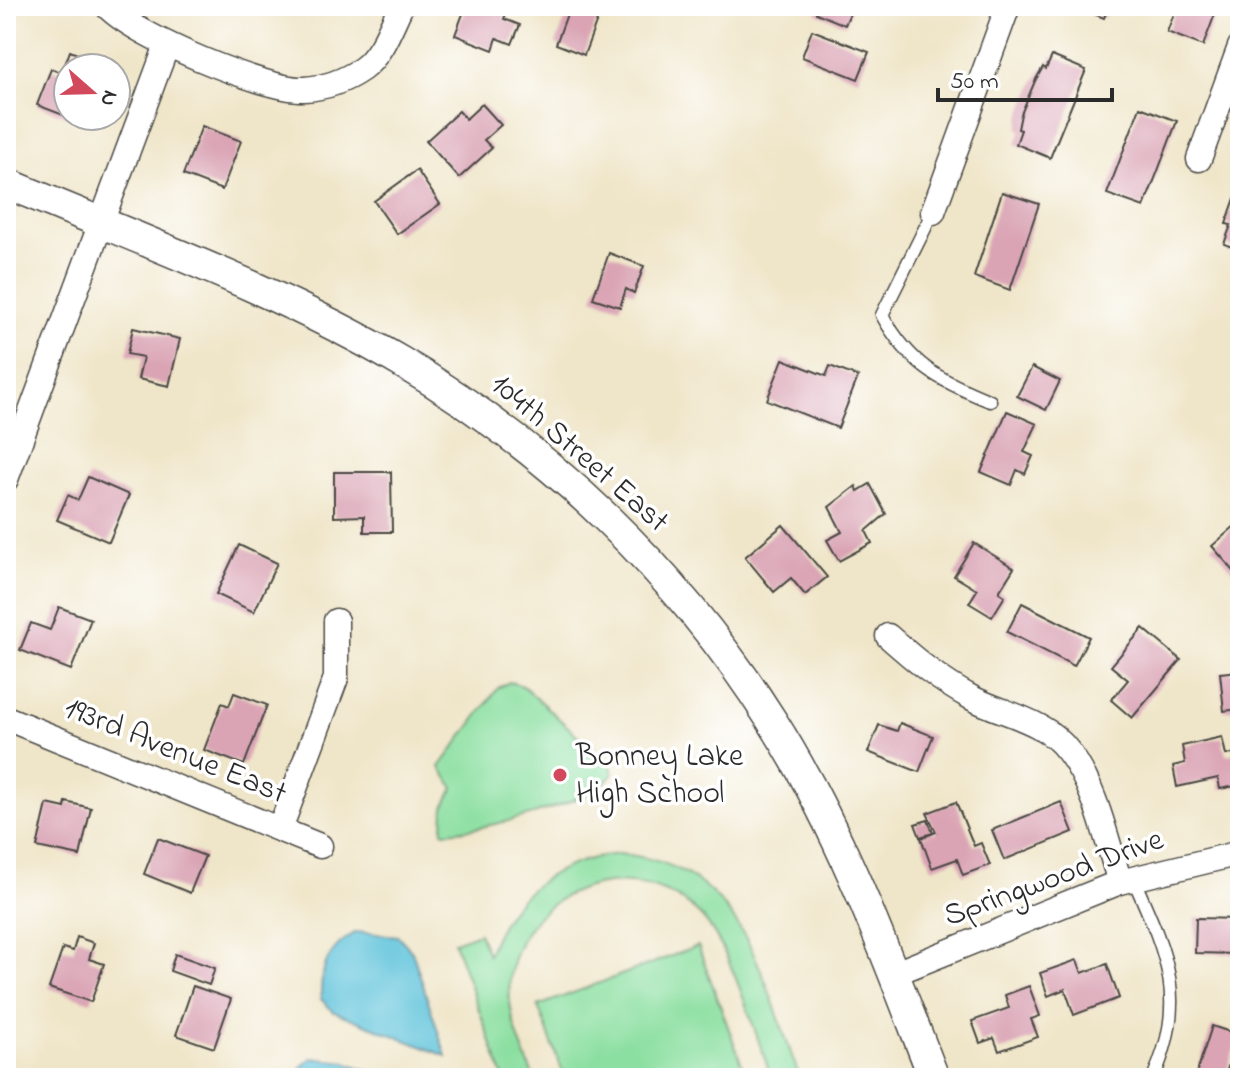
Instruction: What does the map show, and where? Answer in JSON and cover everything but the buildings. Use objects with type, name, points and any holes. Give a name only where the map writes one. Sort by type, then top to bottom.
[{"type":"street","points":[[107,6],[130,25],[167,45],[275,86],[302,90],[328,86],[366,67],[401,6]]},
{"type":"street","points":[[933,212],[1008,6]]},
{"type":"street","points":[[6,479],[167,45]]},
{"type":"street","points":[[1199,159],[1240,47]]},
{"type":"street","name":"104th Street East","points":[[6,183],[327,322],[399,360],[488,418],[613,523],[671,584],[724,650],[774,723],[840,851],[934,1078]]},
{"type":"street","points":[[280,829],[336,678],[336,621]]},
{"type":"street","points":[[888,636],[929,673],[975,699],[1026,718],[1067,748],[1084,773],[1127,880]]},
{"type":"street","name":"193rd Avenue East","points":[[6,718],[320,846]]},
{"type":"street","name":"Springwood Drive","points":[[893,974],[1127,880],[1240,853]]},
{"type":"lane","points":[[933,212],[882,315],[896,339],[917,363],[951,387],[990,401]]},
{"type":"lane","points":[[1127,880],[1163,946],[1173,1001],[1166,1049],[1153,1078]]},
{"type":"green space","points":[[509,682],[523,686],[611,766],[613,775],[582,796],[535,814],[485,826],[443,831],[444,807],[454,788],[440,767],[498,688]]},
{"type":"green space","points":[[618,854],[661,862],[695,879],[721,903],[742,932],[759,966],[800,1078],[772,1078],[732,970],[712,930],[701,916],[675,896],[646,885],[616,883],[586,888],[559,900],[536,920],[519,946],[510,978],[510,1004],[534,1078],[504,1078],[454,942],[479,933],[488,955],[508,914],[537,884],[574,864]]},
{"type":"green space","points":[[698,946],[747,1078],[565,1078],[538,1006]]},
{"type":"water","points":[[356,932],[398,936],[412,951],[446,1056],[334,1012],[321,999],[324,968],[332,952]]},
{"type":"water","points":[[312,1058],[345,1062],[383,1076],[304,1078],[301,1067]]},
{"type":"place","name":"Bonney Lake High School","points":[[560,775]]}]
